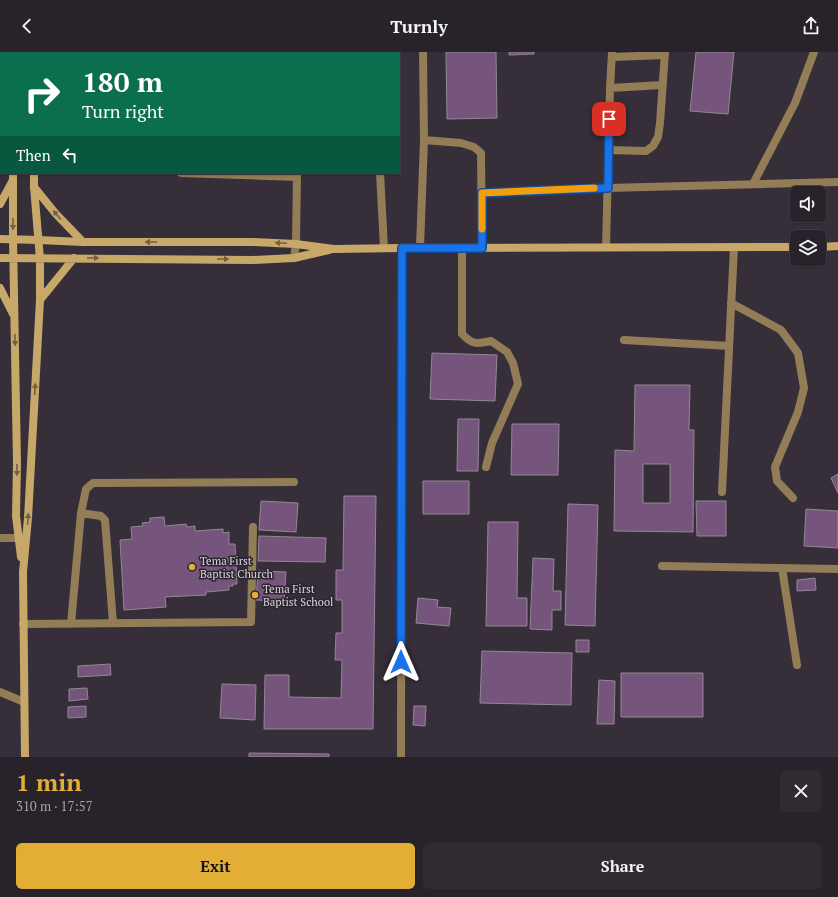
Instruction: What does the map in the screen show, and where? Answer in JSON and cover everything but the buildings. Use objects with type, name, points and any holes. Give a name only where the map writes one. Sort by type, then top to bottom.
[{"type":"main road","points":[[25,757],[23,572],[28,518],[40,300],[40,259],[34,174]]},
{"type":"main road","points":[[0,204],[13,177]]},
{"type":"main road","points":[[13,177],[17,463],[16,516],[23,572]]},
{"type":"main road","points":[[34,187],[56,214],[83,242]]},
{"type":"main road","points":[[0,239],[83,242],[253,242],[296,244],[334,249],[790,247]]},
{"type":"main road","points":[[826,246],[838,246]]},
{"type":"main road","points":[[0,258],[252,260],[294,258],[334,249]]},
{"type":"main road","points":[[40,300],[74,258]]},
{"type":"main road","points":[[0,288],[15,317]]},
{"type":"street","points":[[420,248],[424,140],[423,52]]},
{"type":"street","points":[[753,184],[795,103],[814,52]]},
{"type":"street","points":[[606,247],[608,150],[612,54],[665,54],[660,123],[658,137],[653,146],[646,152],[608,150]]},
{"type":"street","points":[[610,88],[662,85]]},
{"type":"street","points":[[424,140],[462,143],[474,147],[481,153],[482,248]]},
{"type":"street","points":[[239,174],[297,175],[296,244],[294,258]]},
{"type":"street","points":[[380,174],[384,248]]},
{"type":"street","points":[[482,193],[838,182]]},
{"type":"street","points":[[722,492],[734,247]]},
{"type":"street","points":[[401,757],[402,248]]},
{"type":"street","points":[[462,248],[462,334],[469,341],[478,343],[491,341],[507,352],[513,363],[518,384],[492,443],[486,467]]},
{"type":"street","points":[[731,303],[781,330],[798,353],[804,388],[798,412],[775,467],[777,481],[793,498]]},
{"type":"street","points":[[624,340],[729,346]]},
{"type":"street","points":[[71,624],[80,513],[86,489],[93,483],[294,482]]},
{"type":"street","points":[[80,513],[101,516],[105,520],[112,624]]},
{"type":"street","points":[[23,624],[251,622],[253,527]]},
{"type":"street","points":[[0,538],[19,538]]},
{"type":"street","points":[[662,566],[838,569]]},
{"type":"street","points":[[782,568],[797,665]]},
{"type":"street","points":[[0,692],[24,702]]},
{"type":"slow traffic","points":[[482,229],[482,193],[594,188]]},
{"type":"place","name":"Tema First Baptist Church","points":[[192,567]]},
{"type":"place","name":"Tema First Baptist School","points":[[255,595]]},
{"type":"route","points":[[401,662],[402,248],[482,248],[482,193],[608,188],[609,119]]}]
